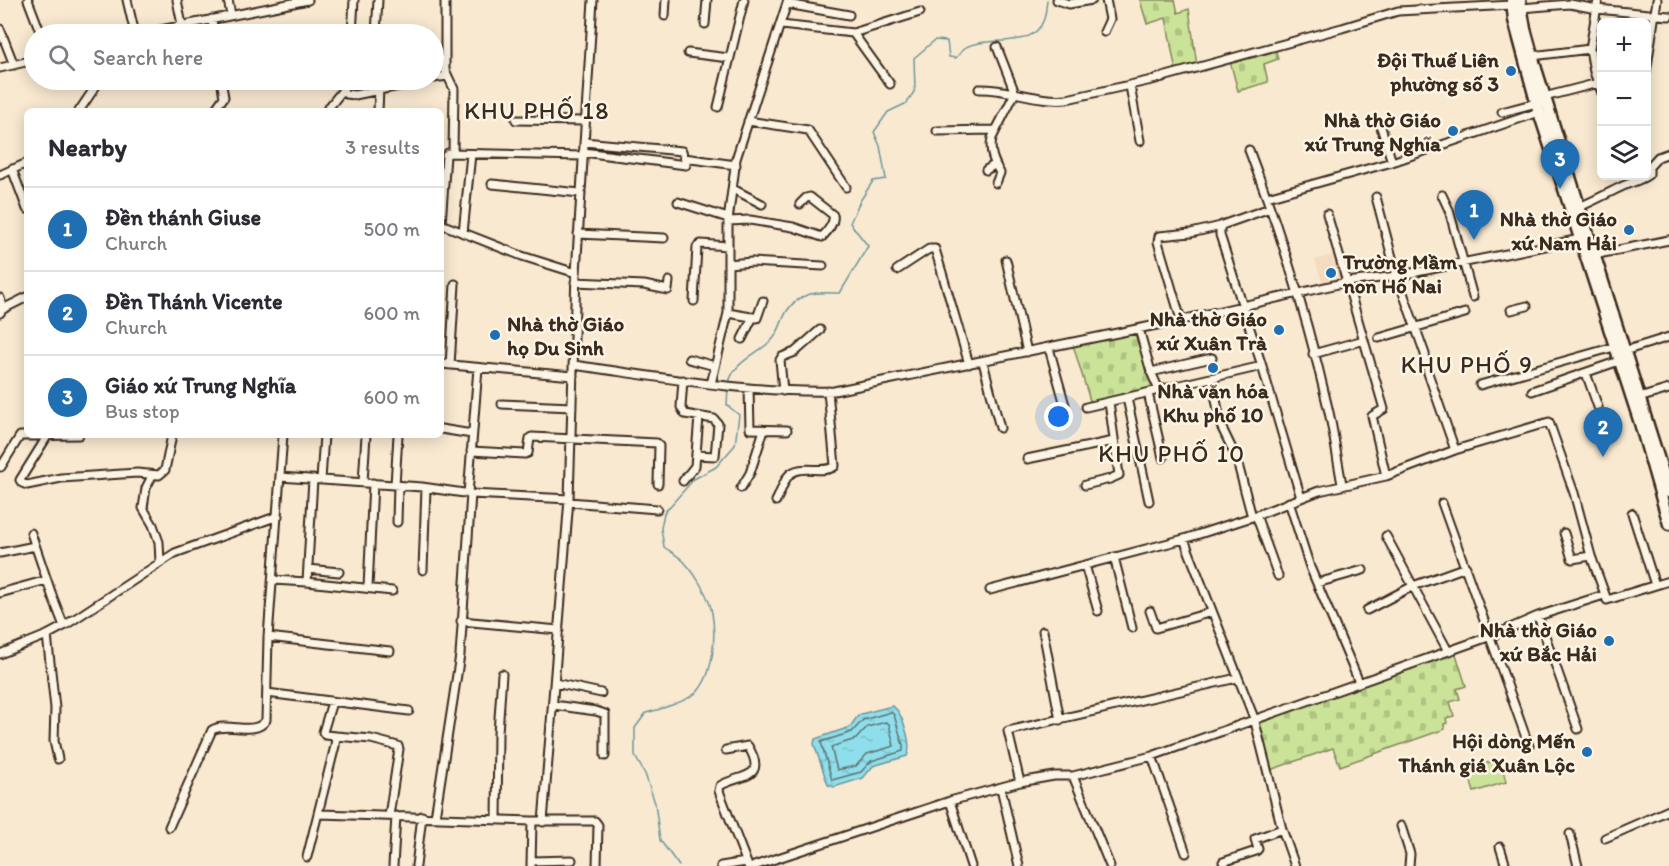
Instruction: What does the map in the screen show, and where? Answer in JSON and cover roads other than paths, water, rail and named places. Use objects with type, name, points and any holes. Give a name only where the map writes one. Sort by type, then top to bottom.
[{"type":"main road","points":[[1516,3],[1580,239],[1619,353],[1639,398],[1669,492]]},
{"type":"main road","points":[[1516,3],[1514,20],[1579,207],[1669,524]]},
{"type":"street","points":[[28,0],[37,24]]},
{"type":"street","points":[[127,0],[133,24]]},
{"type":"street","points":[[177,0],[182,24]]},
{"type":"street","points":[[228,0],[231,15]]},
{"type":"street","points":[[187,24],[283,3],[308,0]]},
{"type":"street","points":[[353,24],[354,0]]},
{"type":"street","points":[[377,24],[378,0]]},
{"type":"street","points":[[446,0],[444,55],[445,70],[454,88],[453,153]]},
{"type":"street","points":[[543,822],[569,500],[575,282],[593,0]]},
{"type":"street","points":[[665,16],[666,0]]},
{"type":"street","points":[[705,24],[706,0]]},
{"type":"street","points":[[718,107],[744,0]]},
{"type":"street","points":[[1058,0],[1069,4],[1092,0]]},
{"type":"street","points":[[1104,32],[1110,19],[1106,0]]},
{"type":"street","points":[[1597,74],[1590,49],[1598,0]]},
{"type":"street","points":[[1647,72],[1657,0]]},
{"type":"street","points":[[711,384],[728,313],[728,220],[736,165],[788,2],[849,15]]},
{"type":"street","points":[[979,88],[1061,100],[1130,86],[1398,11],[1516,3],[1570,4],[1669,16]]},
{"type":"street","points":[[781,25],[854,33],[920,12]]},
{"type":"street","points":[[212,19],[213,24]]},
{"type":"street","points":[[0,29],[14,65]]},
{"type":"street","points":[[854,33],[890,84]]},
{"type":"street","points":[[996,183],[1000,173],[994,165],[990,146],[1015,93],[997,47]]},
{"type":"street","points":[[1532,56],[1590,49]]},
{"type":"street","points":[[688,53],[729,58]]},
{"type":"street","points":[[1591,57],[1597,56]]},
{"type":"street","points":[[0,68],[24,62]]},
{"type":"street","points":[[1267,197],[1392,162],[1597,84]]},
{"type":"street","points":[[1130,86],[1140,141]]},
{"type":"street","points":[[81,108],[93,90]]},
{"type":"street","points":[[216,108],[224,97],[223,90]]},
{"type":"street","points":[[328,108],[342,91],[351,95],[377,90],[378,108]]},
{"type":"street","points":[[1502,112],[1542,105]]},
{"type":"street","points":[[516,120],[585,121]]},
{"type":"street","points":[[748,122],[808,130],[846,187]]},
{"type":"street","points":[[1380,124],[1392,162]]},
{"type":"street","points":[[937,131],[996,130]]},
{"type":"street","points":[[584,142],[682,151],[684,158],[736,165]]},
{"type":"street","points":[[1249,150],[1267,197],[1313,354],[1328,408],[1342,484]]},
{"type":"street","points":[[444,164],[447,153],[453,153],[583,154],[686,165]]},
{"type":"street","points":[[1651,165],[1658,158],[1669,153]]},
{"type":"street","points":[[463,232],[471,154]]},
{"type":"street","points":[[0,175],[24,164]]},
{"type":"street","points":[[986,170],[994,165]]},
{"type":"street","points":[[12,169],[24,201]]},
{"type":"street","points":[[1579,207],[1602,198],[1630,180]]},
{"type":"street","points":[[492,184],[580,193]]},
{"type":"street","points":[[733,189],[762,204]]},
{"type":"street","points":[[1442,195],[1449,210],[1473,297]]},
{"type":"street","points":[[678,202],[728,220],[750,220],[793,227],[822,237],[831,225],[833,215],[810,197],[800,204]]},
{"type":"street","points":[[1376,197],[1397,276],[1425,354],[1428,373],[1455,450]]},
{"type":"street","points":[[1181,320],[1158,242],[1159,236],[1191,233],[1221,226],[1270,208]]},
{"type":"street","points":[[1328,214],[1384,409],[1372,416],[1386,476]]},
{"type":"street","points":[[444,225],[522,256],[576,273]]},
{"type":"street","points":[[1221,226],[1220,235],[1301,498]]},
{"type":"street","points":[[578,234],[664,238]]},
{"type":"street","points":[[573,365],[723,386],[783,391],[828,391],[983,362],[1347,282],[1397,276],[1580,239]]},
{"type":"street","points":[[1593,255],[1669,240]]},
{"type":"street","points":[[694,301],[697,247],[701,244],[728,246]]},
{"type":"street","points":[[897,270],[929,249],[935,249],[969,364]]},
{"type":"street","points":[[1006,260],[1027,352]]},
{"type":"street","points":[[728,264],[752,262],[823,266]]},
{"type":"street","points":[[575,282],[645,285],[668,290],[669,281]]},
{"type":"street","points":[[450,365],[455,284]]},
{"type":"street","points":[[0,298],[2,311],[24,299]]},
{"type":"street","points":[[728,313],[758,317],[763,301]]},
{"type":"street","points":[[1512,310],[1527,306]]},
{"type":"street","points":[[1379,338],[1465,313]]},
{"type":"street","points":[[742,339],[753,317]]},
{"type":"street","points":[[1139,329],[1151,372],[1159,390]]},
{"type":"street","points":[[783,391],[780,360],[795,352],[820,330]]},
{"type":"street","points":[[1480,385],[1619,353],[1669,337]]},
{"type":"street","points":[[1313,354],[1364,340]]},
{"type":"street","points":[[1049,348],[1065,405]]},
{"type":"street","points":[[1532,391],[1586,373],[1619,353]]},
{"type":"street","points":[[1151,372],[1212,358]]},
{"type":"street","points":[[689,359],[715,366]]},
{"type":"street","points":[[983,362],[1000,428]]},
{"type":"street","points":[[444,364],[573,376]]},
{"type":"street","points":[[1086,407],[1262,366]]},
{"type":"street","points":[[435,817],[460,656],[472,434],[478,368]]},
{"type":"street","points":[[1586,373],[1598,407]]},
{"type":"street","points":[[1212,378],[1221,426],[1236,457],[1254,516],[1278,576]]},
{"type":"street","points":[[683,380],[682,411],[685,414],[717,421],[717,453],[712,457],[696,455]]},
{"type":"street","points":[[749,388],[750,429],[787,430]]},
{"type":"street","points":[[1639,398],[1669,388]]},
{"type":"street","points":[[776,501],[791,474],[799,470],[827,470],[835,466],[828,391]]},
{"type":"street","points":[[1148,393],[1163,458]]},
{"type":"street","points":[[1127,398],[1149,501]]},
{"type":"street","points":[[1085,485],[1119,475],[1109,402]]},
{"type":"street","points":[[502,404],[572,407]]},
{"type":"street","points":[[683,481],[695,466],[699,417]]},
{"type":"street","points":[[990,590],[1184,539],[1342,484],[1386,476],[1455,450],[1549,422],[1607,600],[1669,581]]},
{"type":"street","points":[[444,429],[472,434]]},
{"type":"street","points":[[741,488],[750,473],[764,430]]},
{"type":"street","points":[[0,467],[19,437],[24,437]]},
{"type":"street","points":[[471,451],[528,453],[531,437],[657,443],[659,446],[658,484]]},
{"type":"street","points":[[46,438],[20,480],[21,483],[27,485],[61,478],[137,473],[159,475],[165,470],[171,438]]},
{"type":"street","points":[[169,827],[212,730],[222,727],[255,728],[262,726],[266,720],[268,637],[283,438]]},
{"type":"street","points":[[321,480],[324,438]]},
{"type":"street","points":[[363,483],[366,438]]},
{"type":"street","points":[[397,522],[398,438]]},
{"type":"street","points":[[1026,459],[1114,441]]},
{"type":"street","points":[[152,476],[146,488],[143,508],[153,525],[159,542],[160,562]]},
{"type":"street","points":[[280,477],[397,485],[470,494],[569,500],[657,509]]},
{"type":"street","points":[[307,582],[313,479]]},
{"type":"street","points":[[368,588],[373,483]]},
{"type":"street","points":[[423,570],[426,488]]},
{"type":"street","points":[[1289,502],[1317,583],[1359,682]]},
{"type":"street","points":[[1442,503],[1492,636],[1529,746]]},
{"type":"street","points":[[1632,513],[1655,585]]},
{"type":"street","points":[[0,654],[64,626],[175,553],[278,516]]},
{"type":"street","points":[[31,533],[64,626]]},
{"type":"street","points":[[1564,533],[1572,559],[1591,556]]},
{"type":"street","points":[[1386,536],[1448,651]]},
{"type":"street","points":[[1184,539],[1254,718],[1282,829],[1295,866]]},
{"type":"street","points":[[0,553],[35,546]]},
{"type":"street","points":[[1114,557],[1132,628]]},
{"type":"street","points":[[1085,565],[1098,611]]},
{"type":"street","points":[[1367,610],[1413,586],[1466,567]]},
{"type":"street","points":[[308,569],[339,572]]},
{"type":"street","points":[[1317,583],[1363,570]]},
{"type":"street","points":[[0,593],[47,580]]},
{"type":"street","points":[[273,580],[392,591]]},
{"type":"street","points":[[721,866],[749,865],[950,801],[1020,782],[1054,776],[1073,776],[1152,756],[1254,718],[1492,636],[1538,616],[1604,595]]},
{"type":"street","points":[[1150,612],[1155,628],[1212,612]]},
{"type":"street","points":[[1538,616],[1578,729]]},
{"type":"street","points":[[461,621],[559,630]]},
{"type":"street","points":[[1043,631],[1059,720]]},
{"type":"street","points":[[47,635],[55,708],[54,741],[58,759]]},
{"type":"street","points":[[268,637],[390,651]]},
{"type":"street","points":[[497,820],[502,674]]},
{"type":"street","points":[[1020,782],[1008,731],[1237,678]]},
{"type":"street","points":[[555,683],[601,693]]},
{"type":"street","points":[[267,693],[409,711]]},
{"type":"street","points":[[332,702],[323,732],[325,735],[376,740],[398,746],[392,816],[393,866]]},
{"type":"street","points":[[553,705],[605,714],[605,756]]},
{"type":"street","points":[[307,857],[320,813],[336,736]]},
{"type":"street","points":[[726,750],[748,746],[755,764],[749,776],[720,786],[719,791],[749,865]]},
{"type":"street","points":[[1152,756],[1186,852]]},
{"type":"street","points":[[1073,776],[1110,866]]},
{"type":"street","points":[[1001,788],[1019,866]]},
{"type":"street","points":[[950,801],[970,866]]},
{"type":"street","points":[[1605,838],[1669,810]]},
{"type":"street","points":[[320,813],[597,823],[597,866]]},
{"type":"street","points":[[416,866],[422,816]]},
{"type":"street","points":[[532,821],[531,863],[572,860]]},
{"type":"street","points":[[1401,826],[1410,854],[1409,866]]},
{"type":"street","points":[[1223,862],[1256,851],[1258,849],[1255,839],[1282,829]]},
{"type":"street","points":[[1570,834],[1578,866]]},
{"type":"street","points":[[1500,847],[1506,866]]},
{"type":"water","points":[[892,706],[896,709],[906,729],[909,745],[907,756],[873,766],[863,778],[834,787],[828,785],[814,744],[815,739],[850,727],[861,714]]},
{"type":"waterway","points":[[729,384],[740,365],[775,337],[788,309],[799,299],[819,293],[840,293],[868,246],[850,223],[873,181],[886,179],[880,146],[874,132],[888,112],[907,103],[915,90],[914,58],[935,40],[947,41],[949,57],[956,58],[966,47],[987,42],[1021,39],[1031,35],[1044,19],[1047,0]]},
{"type":"waterway","points":[[679,866],[660,840],[655,803],[645,774],[635,756],[635,728],[646,713],[680,702],[697,692],[703,684],[710,665],[714,633],[708,601],[690,569],[681,559],[664,547],[661,528],[664,513],[694,479],[716,467],[735,445],[739,415],[727,405],[728,388]]},
{"type":"place","name":"Đội Thuế Liên phường số 3","points":[[1511,71]]},
{"type":"place","name":"Nhà thờ Giáo xứ Trung Nghĩa","points":[[1453,131]]},
{"type":"place","name":"Giáo xứ Trung Nghĩa","points":[[1560,189]]},
{"type":"place","name":"Nhà thờ Giáo xứ Nam Hải","points":[[1629,230]]},
{"type":"place","name":"Đền thánh Giuse","points":[[1474,240]]},
{"type":"place","name":"Trường Mầm non Hố Nai","points":[[1331,273]]},
{"type":"place","name":"Nhà thờ Giáo xứ Xuân Trà","points":[[1279,330]]},
{"type":"place","name":"Nhà thờ Giáo họ Du Sinh","points":[[495,335]]},
{"type":"place","name":"Nhà văn hóa Khu phố 10","points":[[1213,368]]},
{"type":"place","name":"Đền Thánh Vicente","points":[[1603,457]]},
{"type":"place","name":"Nhà thờ Giáo xứ Bắc Hải","points":[[1609,641]]},
{"type":"place","name":"Hội dòng Mến Thánh giá Xuân Lộc","points":[[1587,752]]},
{"type":"district","name":"KHU PHỐ 18","points":[[537,110]]},
{"type":"district","name":"KHU PHỐ 9","points":[[1467,364]]},
{"type":"district","name":"KHU PHỐ 10","points":[[1172,453]]}]
